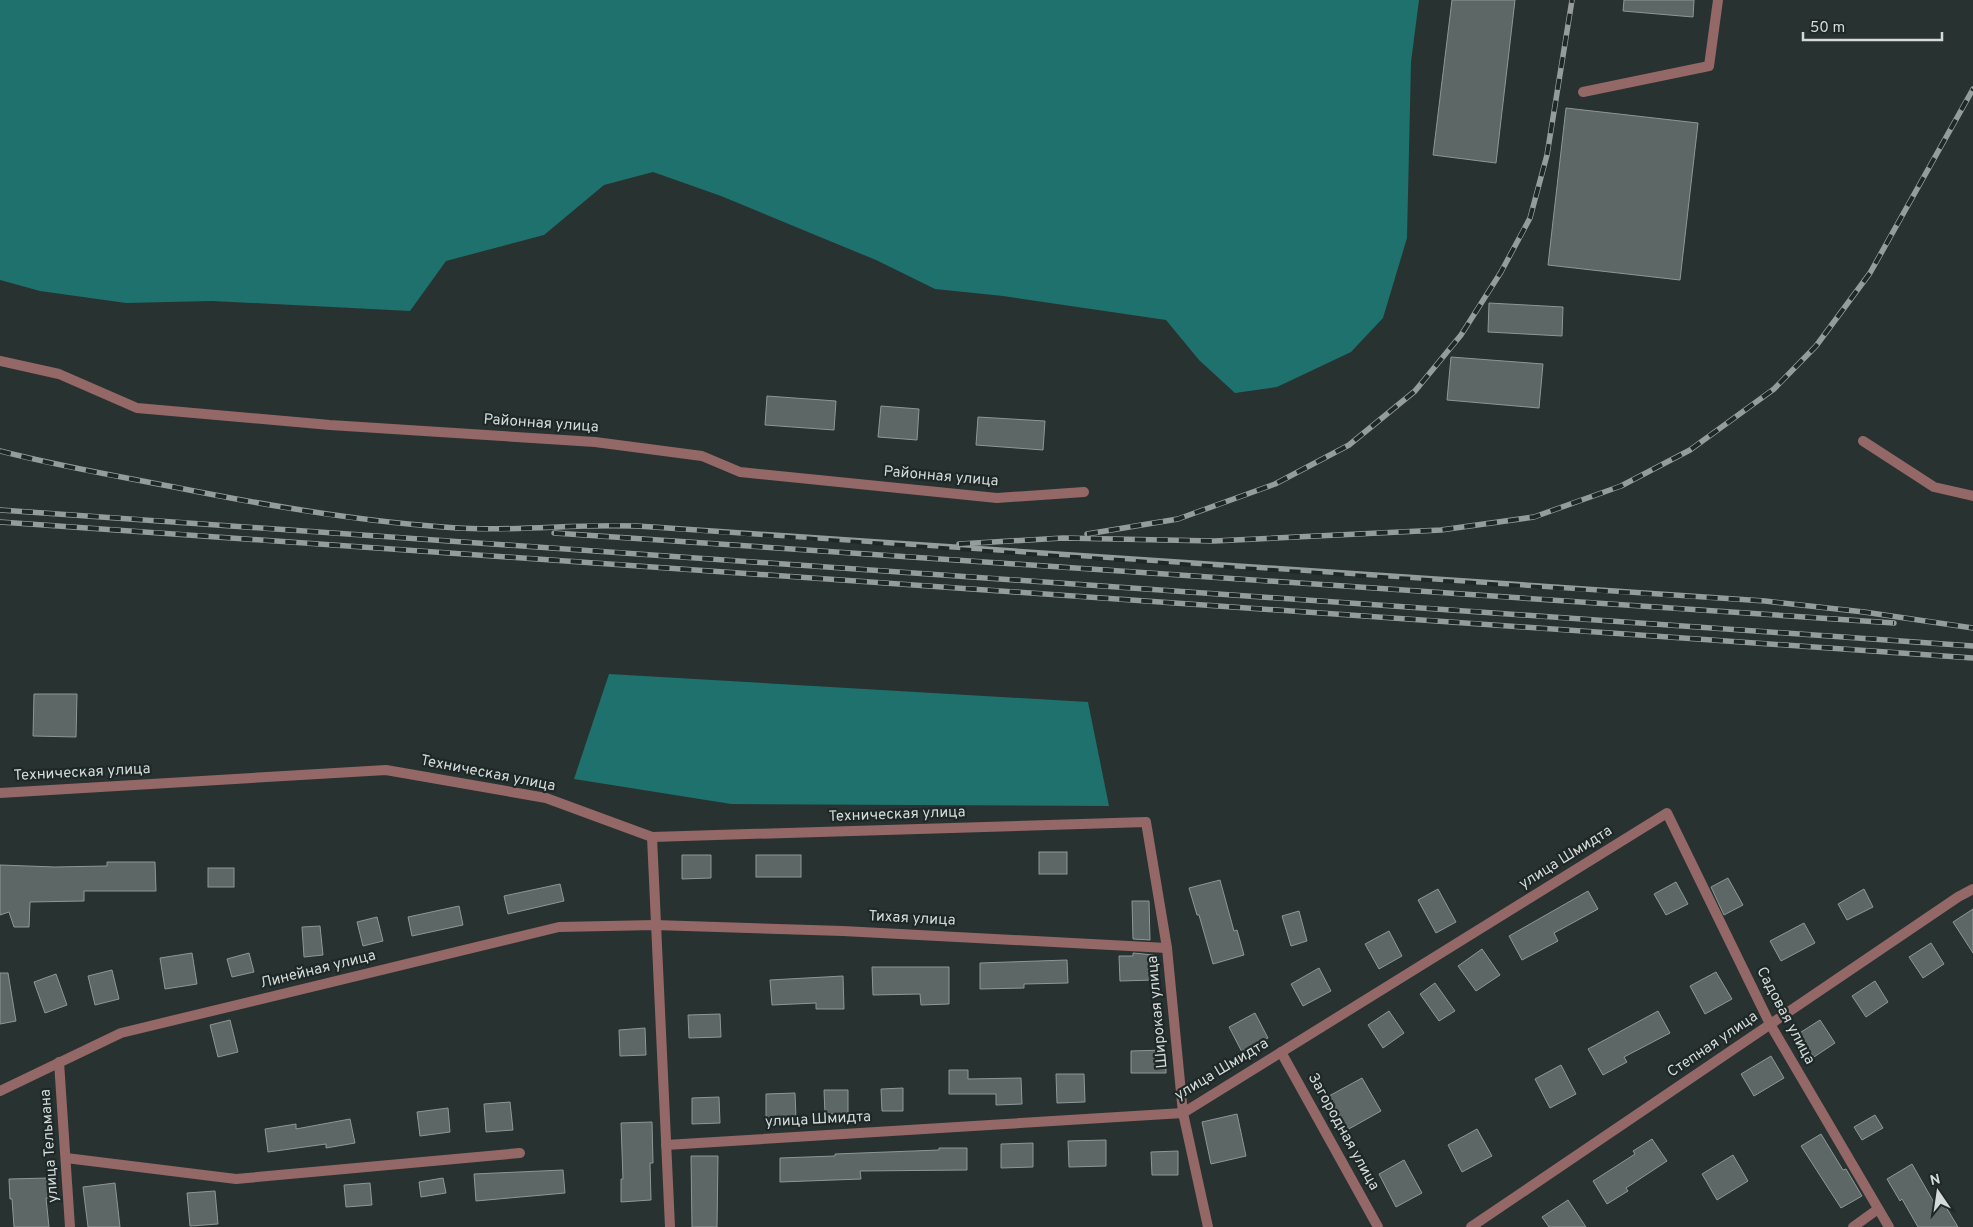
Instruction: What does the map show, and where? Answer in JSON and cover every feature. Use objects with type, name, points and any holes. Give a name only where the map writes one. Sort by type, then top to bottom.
[{"type":"street","points":[[1583,92],[1709,66],[1718,0]]},
{"type":"street","name":"Районная улица","points":[[0,361],[59,374],[137,408],[330,425],[595,442],[702,456],[740,472],[996,498],[1084,492]]},
{"type":"street","points":[[1863,441],[1934,487],[1973,496]]},
{"type":"street","name":"Техническая улица","points":[[0,793],[386,770],[546,798],[652,837],[1146,822]]},
{"type":"street","name":"Садовая улица","points":[[1667,814],[1770,1024],[1889,1227]]},
{"type":"street","name":"улица Шмидта","points":[[666,1145],[1183,1113],[1667,814]]},
{"type":"street","name":"Широкая улица","points":[[1146,822],[1167,948],[1183,1113],[1208,1227]]},
{"type":"street","points":[[652,837],[670,1227]]},
{"type":"street","name":"Степная улица","points":[[1471,1227],[1958,896],[1973,889]]},
{"type":"street","name":"Тихая улица","points":[[655,925],[843,931],[1167,948]]},
{"type":"street","name":"Линейная улица","points":[[0,1091],[121,1034],[559,927],[655,925]]},
{"type":"street","name":"Загородная улица","points":[[1281,1052],[1378,1227]]},
{"type":"street","name":"улица Тельмана","points":[[59,1062],[70,1227]]},
{"type":"street","points":[[66,1158],[236,1179],[520,1152]]},
{"type":"street","points":[[1853,1227],[1878,1209]]},
{"type":"shaded area","points":[[0,0],[1419,0],[1411,62],[1407,238],[1383,318],[1351,352],[1277,387],[1235,393],[1199,360],[1166,320],[1003,296],[935,289],[876,260],[721,196],[653,172],[604,185],[544,235],[446,261],[410,311],[212,301],[126,303],[40,291],[0,280]]},
{"type":"shaded area","points":[[609,674],[1088,702],[1109,806],[731,804],[574,779]]},
{"type":"building","points":[[1452,0],[1515,0],[1496,163],[1433,155]]},
{"type":"building","points":[[1624,0],[1694,0],[1693,17],[1623,11]]},
{"type":"building","points":[[1566,108],[1698,123],[1680,280],[1548,265]]},
{"type":"building","points":[[1489,303],[1563,307],[1562,336],[1488,332]]},
{"type":"building","points":[[1451,357],[1543,364],[1539,408],[1447,400]]},
{"type":"building","points":[[767,396],[836,401],[834,430],[765,425]]},
{"type":"building","points":[[881,406],[919,409],[917,440],[878,437]]},
{"type":"building","points":[[978,417],[1045,421],[1043,450],[976,445]]},
{"type":"building","points":[[34,694],[77,694],[76,737],[33,736]]},
{"type":"building","points":[[1039,852],[1067,852],[1067,874],[1039,874]]},
{"type":"building","points":[[682,855],[711,855],[711,878],[682,879]]},
{"type":"building","points":[[756,855],[801,855],[801,877],[756,877]]},
{"type":"building","points":[[107,862],[155,862],[156,891],[84,891],[84,901],[30,902],[29,927],[14,927],[9,912],[0,915],[0,865],[107,866]]},
{"type":"building","points":[[208,868],[234,868],[234,887],[208,887]]},
{"type":"building","points":[[1728,878],[1743,905],[1724,915],[1711,887]]},
{"type":"building","points":[[1220,880],[1234,931],[1237,930],[1244,955],[1213,964],[1189,888]]},
{"type":"building","points":[[1676,882],[1688,904],[1666,915],[1654,894]]},
{"type":"building","points":[[560,884],[564,901],[508,914],[504,896]]},
{"type":"building","points":[[1438,889],[1456,922],[1436,933],[1418,900]]},
{"type":"building","points":[[1864,889],[1873,907],[1847,920],[1838,904]]},
{"type":"building","points":[[1588,891],[1598,909],[1554,933],[1558,941],[1522,960],[1509,936]]},
{"type":"building","points":[[1132,901],[1149,901],[1150,940],[1133,939]]},
{"type":"building","points":[[459,906],[463,925],[412,936],[408,917]]},
{"type":"building","points":[[1973,909],[1973,953],[1953,922]]},
{"type":"building","points":[[1299,911],[1307,941],[1291,946],[1282,916]]},
{"type":"building","points":[[377,917],[383,941],[363,946],[357,922]]},
{"type":"building","points":[[1804,923],[1815,943],[1781,961],[1770,941]]},
{"type":"building","points":[[320,926],[323,955],[304,957],[302,927]]},
{"type":"building","points":[[1389,931],[1402,956],[1379,969],[1365,944]]},
{"type":"building","points":[[1931,943],[1944,964],[1923,978],[1909,957]]},
{"type":"building","points":[[1482,949],[1500,975],[1476,991],[1458,966]]},
{"type":"building","points":[[192,953],[197,984],[165,989],[160,958]]},
{"type":"building","points":[[249,953],[254,972],[232,977],[227,959]]},
{"type":"building","points":[[1133,953],[1154,955],[1154,980],[1120,981],[1119,956],[1133,956]]},
{"type":"building","points":[[1067,960],[1068,983],[1024,984],[1024,988],[980,989],[980,963]]},
{"type":"building","points":[[872,967],[949,967],[949,1004],[921,1005],[920,994],[873,995]]},
{"type":"building","points":[[1319,968],[1331,991],[1303,1006],[1291,984]]},
{"type":"building","points":[[112,970],[119,999],[95,1005],[88,976]]},
{"type":"building","points":[[1716,972],[1732,999],[1705,1014],[1690,986]]},
{"type":"building","points":[[0,973],[8,973],[16,1021],[0,1024]]},
{"type":"building","points":[[56,974],[67,1005],[45,1013],[34,982]]},
{"type":"building","points":[[843,976],[844,1009],[816,1009],[816,1003],[772,1005],[770,980]]},
{"type":"building","points":[[1875,981],[1888,1002],[1866,1017],[1852,996]]},
{"type":"building","points":[[1435,983],[1455,1011],[1439,1021],[1420,994]]},
{"type":"building","points":[[1389,1011],[1404,1033],[1383,1048],[1368,1025]]},
{"type":"building","points":[[1658,1011],[1670,1033],[1624,1057],[1627,1062],[1603,1075],[1588,1049]]},
{"type":"building","points":[[1255,1013],[1268,1038],[1242,1052],[1229,1027]]},
{"type":"building","points":[[720,1014],[721,1037],[689,1038],[688,1015]]},
{"type":"building","points":[[230,1020],[238,1052],[218,1057],[210,1025]]},
{"type":"building","points":[[1820,1020],[1835,1043],[1814,1057],[1798,1034]]},
{"type":"building","points":[[645,1028],[646,1055],[620,1056],[619,1030]]},
{"type":"building","points":[[1166,1050],[1166,1073],[1131,1073],[1131,1051]]},
{"type":"building","points":[[1771,1056],[1784,1078],[1754,1096],[1741,1074]]},
{"type":"building","points":[[1561,1065],[1576,1094],[1550,1108],[1535,1079]]},
{"type":"building","points":[[949,1070],[968,1070],[968,1079],[1021,1078],[1022,1104],[996,1105],[996,1094],[949,1094]]},
{"type":"building","points":[[1056,1074],[1084,1074],[1085,1102],[1057,1103]]},
{"type":"building","points":[[1362,1078],[1381,1111],[1347,1130],[1329,1096]]},
{"type":"building","points":[[903,1088],[903,1111],[882,1111],[881,1089]]},
{"type":"building","points":[[824,1090],[848,1090],[848,1114],[825,1114]]},
{"type":"building","points":[[795,1093],[796,1118],[766,1118],[766,1094]]},
{"type":"building","points":[[719,1097],[720,1123],[692,1124],[692,1098]]},
{"type":"building","points":[[510,1102],[513,1130],[486,1132],[484,1104]]},
{"type":"building","points":[[448,1108],[450,1132],[420,1136],[417,1112]]},
{"type":"building","points":[[1237,1114],[1246,1156],[1211,1164],[1202,1122]]},
{"type":"building","points":[[1875,1115],[1883,1128],[1862,1140],[1854,1127]]},
{"type":"building","points":[[350,1119],[355,1143],[326,1148],[326,1144],[268,1152],[265,1129],[296,1124],[296,1129]]},
{"type":"building","points":[[652,1122],[653,1163],[650,1163],[651,1200],[621,1202],[621,1179],[623,1179],[621,1123]]},
{"type":"building","points":[[1477,1129],[1492,1156],[1462,1172],[1448,1145]]},
{"type":"building","points":[[1821,1134],[1843,1170],[1846,1169],[1862,1196],[1841,1208],[1801,1146]]},
{"type":"building","points":[[1652,1139],[1667,1161],[1626,1188],[1628,1191],[1607,1204],[1593,1181],[1635,1154],[1633,1151]]},
{"type":"building","points":[[1106,1140],[1106,1166],[1069,1167],[1068,1141]]},
{"type":"building","points":[[1033,1143],[1033,1167],[1001,1168],[1001,1144]]},
{"type":"building","points":[[939,1148],[967,1148],[967,1170],[860,1171],[861,1179],[780,1182],[780,1158],[939,1150]]},
{"type":"building","points":[[1178,1151],[1178,1175],[1152,1175],[1151,1152]]},
{"type":"building","points":[[1733,1155],[1748,1181],[1717,1200],[1702,1174]]},
{"type":"building","points":[[691,1156],[718,1156],[717,1227],[692,1227]]},
{"type":"building","points":[[1404,1160],[1422,1193],[1396,1207],[1379,1174]]},
{"type":"building","points":[[1912,1164],[1936,1206],[1943,1202],[1958,1227],[1918,1227],[1902,1199],[1900,1201],[1887,1179]]},
{"type":"building","points":[[563,1170],[565,1193],[476,1201],[474,1174]]},
{"type":"building","points":[[48,1178],[48,1198],[46,1198],[49,1227],[14,1227],[9,1179]]},
{"type":"building","points":[[443,1178],[446,1193],[421,1197],[419,1182]]},
{"type":"building","points":[[115,1183],[120,1227],[88,1227],[83,1187]]},
{"type":"building","points":[[370,1183],[372,1205],[346,1207],[344,1185]]},
{"type":"building","points":[[215,1191],[218,1224],[190,1226],[187,1193]]},
{"type":"building","points":[[1568,1200],[1586,1227],[1549,1227],[1542,1217]]},
{"type":"railway","points":[[1087,534],[1178,519],[1275,484],[1349,445],[1415,391],[1461,335],[1501,272],[1530,218],[1547,155],[1572,0]]},
{"type":"railway","points":[[959,544],[1063,538],[1214,541],[1441,530],[1534,517],[1621,486],[1690,450],[1774,389],[1816,346],[1870,273],[1973,89]]},
{"type":"railway","points":[[0,451],[87,471],[245,501],[386,522],[481,529],[604,526],[653,527],[1070,557],[1765,601],[1864,612],[1973,628]]},
{"type":"railway","points":[[0,510],[1973,646]]},
{"type":"railway","points":[[0,522],[1973,658]]},
{"type":"railway","points":[[554,533],[1894,623]]}]
